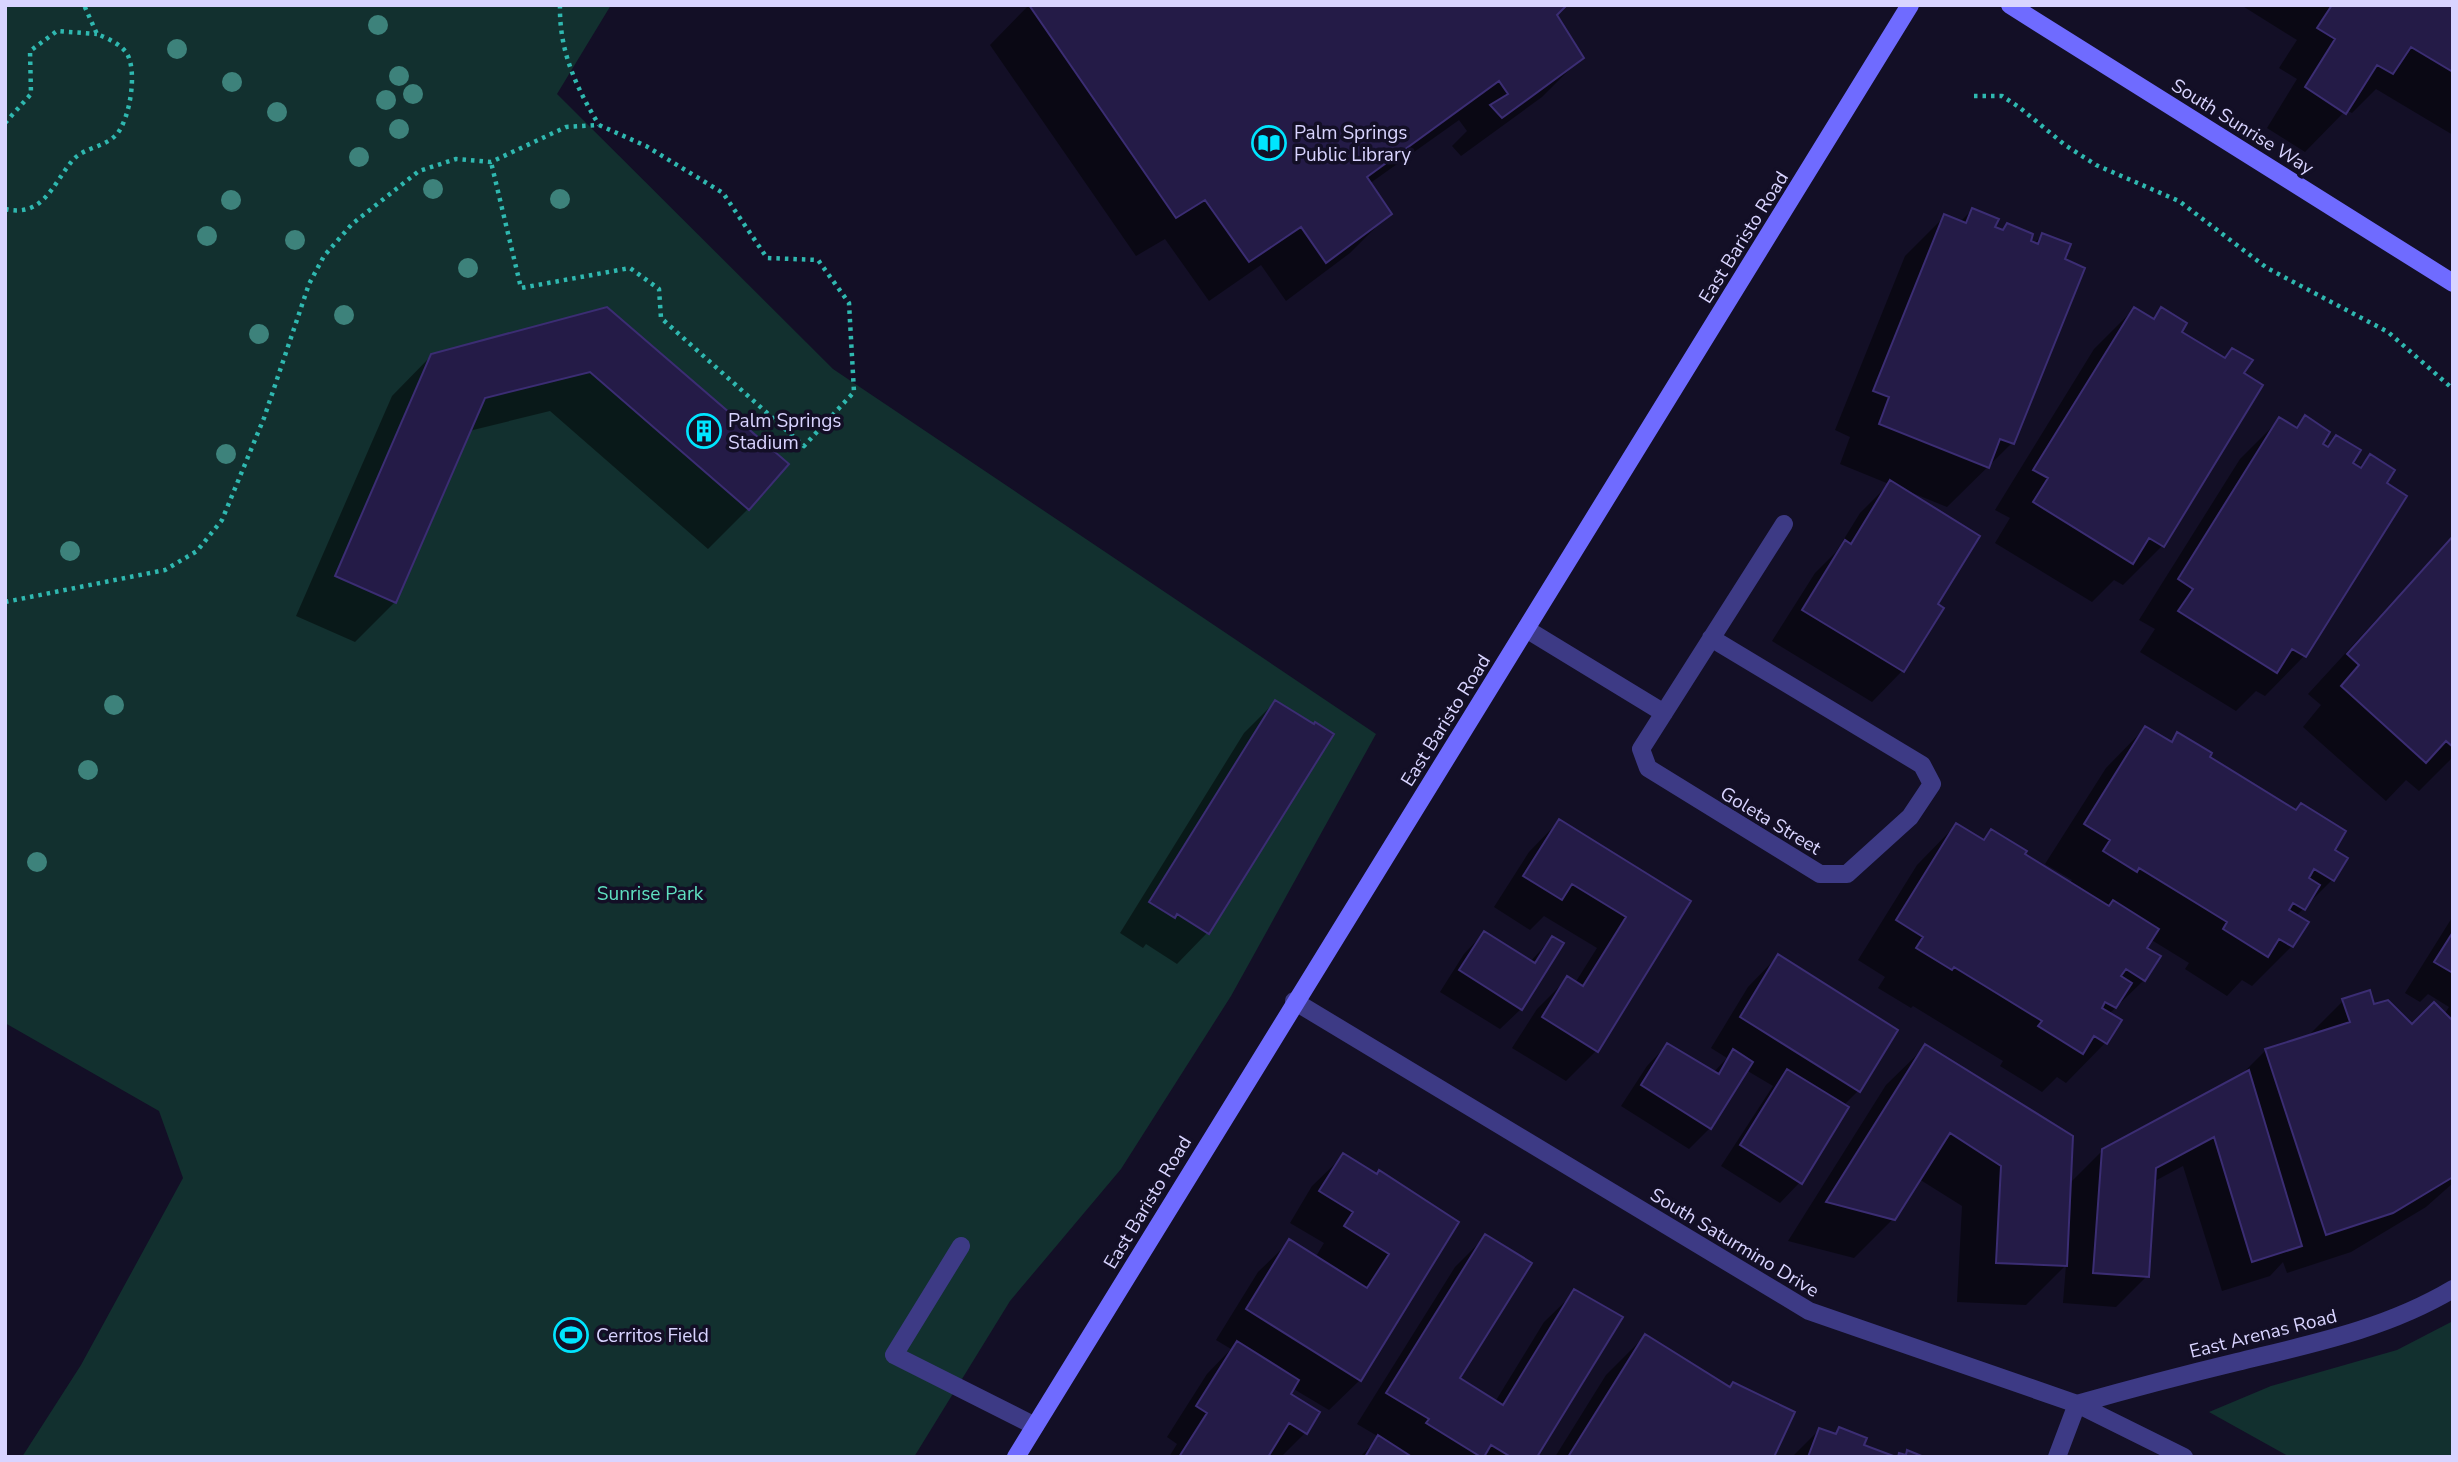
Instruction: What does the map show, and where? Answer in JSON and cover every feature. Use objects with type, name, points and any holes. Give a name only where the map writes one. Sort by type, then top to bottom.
[{"type":"street","name":"East Baristo Road","points":[[1016,1457],[1294,1001],[1910,5]]},
{"type":"street","name":"South Sunrise Way","points":[[2010,5],[2453,283]]},
{"type":"street","name":"Goleta Street","points":[[1711,638],[1923,765],[1932,785],[1910,817],[1847,874],[1820,874],[1648,768],[1641,749],[1664,713],[1711,638],[1783,524]]},
{"type":"street","points":[[1526,629],[1664,713]]},
{"type":"street","name":"South Saturmino Drive","points":[[1294,1001],[1809,1311],[2077,1404],[2184,1457]]},
{"type":"street","points":[[961,1246],[894,1355],[1035,1426]]},
{"type":"street","name":"East Arenas Road","points":[[2077,1404],[2374,1327],[2453,1289]]},
{"type":"street","points":[[2057,1457],[2077,1404]]},
{"type":"path","points":[[84,5],[97,34]]},
{"type":"path","points":[[560,5],[564,47],[577,88],[599,125]]},
{"type":"path","points":[[5,122],[31,94],[30,51],[57,31],[97,34],[126,52],[133,67],[127,117],[116,136],[74,157],[56,186],[38,205],[15,211],[5,209]]},
{"type":"path","points":[[1974,96],[2002,96],[2020,107],[2065,145],[2096,165],[2179,201],[2267,268],[2388,332],[2453,389]]},
{"type":"path","points":[[5,602],[165,570],[197,551],[222,520],[264,418],[309,284],[324,256],[352,224],[419,170],[456,159],[491,162],[566,127],[599,125],[646,146],[723,193],[767,258],[818,260],[849,303],[854,392],[803,446],[661,318],[659,289],[630,268],[522,288],[491,162]]},
{"type":"green space","name":"Sunrise Park","points":[[5,5],[611,5],[557,94],[833,369],[1376,734],[1231,996],[1121,1169],[1010,1301],[914,1457],[22,1457],[81,1365],[183,1178],[159,1111],[5,1023]]},
{"type":"green space","points":[[2453,1321],[2453,1457],[2290,1457],[2209,1412],[2271,1386],[2397,1350]]},
{"type":"building","name":"Palm Springs Public Library","points":[[1029,5],[1567,5],[1557,15],[1584,58],[1502,118],[1490,105],[1508,94],[1499,81],[1367,177],[1392,214],[1326,263],[1301,227],[1249,262],[1205,200],[1176,218]]},
{"type":"building","points":[[2332,5],[2453,5],[2453,72],[2411,47],[2393,74],[2377,65],[2346,114],[2305,87],[2335,39],[2317,28]]},
{"type":"building","points":[[1972,208],[1999,219],[1995,227],[2003,230],[2007,223],[2033,234],[2031,241],[2038,244],[2042,233],[2071,244],[2065,259],[2085,268],[2014,444],[2000,439],[1989,468],[1879,424],[1889,397],[1873,391],[1944,214],[1966,223]]},
{"type":"building","name":"Palm Springs Stadium","points":[[607,307],[789,464],[749,510],[590,372],[485,398],[396,603],[335,576],[431,354]]},
{"type":"building","points":[[2134,307],[2154,319],[2161,307],[2187,323],[2182,332],[2225,358],[2232,348],[2253,360],[2244,373],[2263,385],[2164,547],[2149,538],[2133,564],[2033,502],[2048,478],[2033,470]]},
{"type":"building","points":[[2305,415],[2330,432],[2323,444],[2328,447],[2336,435],[2361,450],[2353,463],[2361,468],[2370,454],[2395,470],[2387,483],[2407,496],[2306,657],[2292,649],[2277,673],[2178,611],[2193,589],[2178,579],[2279,417],[2297,428]]},
{"type":"building","points":[[1890,480],[1980,536],[1938,604],[1944,608],[1904,672],[1802,610],[1845,540],[1851,544]]},
{"type":"building","points":[[2453,536],[2453,747],[2446,741],[2426,763],[2341,686],[2359,665],[2347,654]]},
{"type":"building","points":[[1275,700],[1334,734],[1209,934],[1177,914],[1175,918],[1149,902]]},
{"type":"building","points":[[2145,726],[2172,742],[2177,732],[2212,753],[2210,757],[2296,810],[2301,803],[2346,831],[2335,850],[2348,858],[2334,881],[2314,869],[2309,878],[2320,885],[2305,910],[2293,903],[2289,910],[2309,922],[2293,947],[2279,939],[2268,957],[2223,929],[2227,922],[2139,868],[2137,872],[2103,851],[2110,840],[2084,824]]},
{"type":"building","points":[[1559,819],[1691,901],[1598,1052],[1542,1017],[1567,976],[1583,986],[1626,917],[1572,884],[1562,900],[1523,876]]},
{"type":"building","points":[[1956,823],[1984,840],[1991,829],[2027,851],[2025,854],[2109,906],[2113,900],[2159,929],[2147,948],[2161,956],[2145,981],[2126,969],[2121,976],[2132,983],[2116,1008],[2105,1002],[2102,1008],[2122,1020],[2107,1044],[2094,1036],[2083,1054],[2038,1026],[2042,1021],[1954,967],[1952,970],[1916,948],[1923,937],[1896,920]]},
{"type":"building","points":[[1484,931],[1535,963],[1552,936],[1564,943],[1522,1010],[1459,970]]},
{"type":"building","points":[[2453,932],[2453,973],[2434,962]]},
{"type":"building","points":[[1778,954],[1898,1030],[1860,1092],[1740,1017]]},
{"type":"building","points":[[2370,990],[2374,1004],[2388,1000],[2412,1024],[2434,1002],[2453,1021],[2453,1177],[2393,1213],[2326,1235],[2265,1049],[2350,1022],[2342,999]]},
{"type":"building","points":[[1667,1043],[1719,1074],[1733,1049],[1753,1062],[1711,1129],[1641,1085]]},
{"type":"building","points":[[1925,1044],[2073,1136],[2067,1266],[1996,1263],[2001,1166],[1950,1133],[1895,1220],[1826,1202]]},
{"type":"building","points":[[1787,1069],[1849,1107],[1802,1184],[1740,1145]]},
{"type":"building","points":[[2249,1070],[2302,1246],[2252,1262],[2214,1137],[2156,1168],[2149,1277],[2093,1273],[2102,1149]]},
{"type":"building","points":[[1343,1153],[1377,1174],[1379,1170],[1459,1222],[1361,1381],[1246,1309],[1289,1239],[1367,1288],[1389,1254],[1344,1226],[1353,1212],[1319,1191]]},
{"type":"building","points":[[1485,1234],[1532,1263],[1460,1378],[1503,1405],[1574,1289],[1623,1317],[1537,1457],[1511,1457],[1491,1445],[1484,1457],[1481,1457],[1426,1423],[1429,1419],[1386,1393]]},
{"type":"building","points":[[1645,1334],[1730,1387],[1733,1382],[1795,1412],[1774,1457],[1568,1457]]},
{"type":"building","points":[[1237,1341],[1299,1380],[1291,1394],[1320,1412],[1307,1434],[1289,1423],[1268,1457],[1179,1457],[1207,1413],[1196,1406]]},
{"type":"building","points":[[1839,1427],[1867,1438],[1864,1445],[1896,1457],[1808,1457],[1819,1428],[1836,1434]]},
{"type":"building","points":[[1378,1435],[1412,1457],[1365,1457]]},
{"type":"building","points":[[1907,1450],[1924,1457],[1898,1457],[1899,1453],[1906,1455]]},
{"type":"place","name":"Palm Springs Public Library","points":[[1269,143]]},
{"type":"place","name":"Palm Springs Stadium","points":[[704,431]]},
{"type":"place","name":"Cerritos Field","points":[[571,1335]]}]
